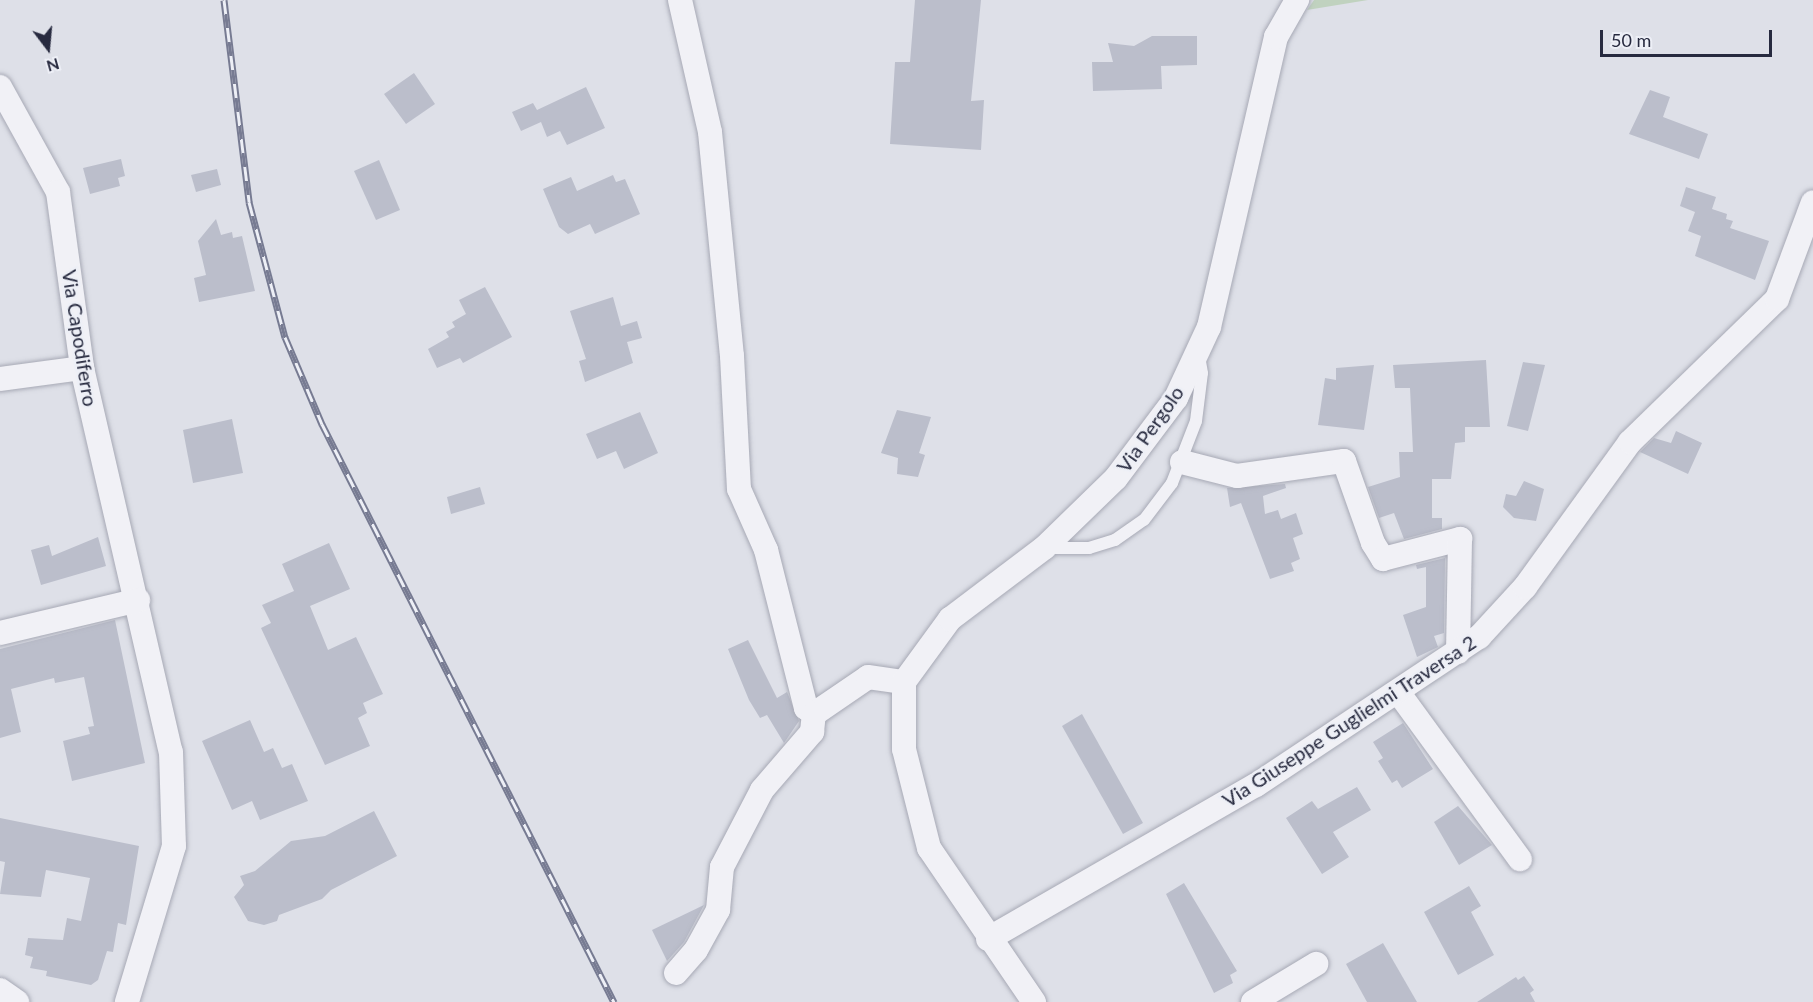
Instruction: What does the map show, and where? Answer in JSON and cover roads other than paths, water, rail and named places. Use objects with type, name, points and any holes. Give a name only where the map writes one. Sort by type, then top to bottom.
[{"type":"street","points":[[680,0],[710,132],[732,356],[739,489],[766,550],[796,675],[806,708],[814,714]]},
{"type":"street","name":"Via Pergolo","points":[[904,682],[950,619],[1044,548],[1116,478],[1176,398],[1209,327],[1276,37],[1297,0]]},
{"type":"street","name":"Via Capodiferro","points":[[0,87],[58,192],[82,368],[138,600],[171,752],[174,846],[127,1002]]},
{"type":"street","name":"Via Giuseppe Guglielmi Traversa 2","points":[[988,939],[1256,785],[1479,637],[1525,586],[1630,442],[1777,299],[1813,202]]},
{"type":"street","points":[[0,379],[82,368]]},
{"type":"street","points":[[1182,462],[1238,476],[1344,461],[1373,543],[1383,559],[1460,539],[1458,652]]},
{"type":"street","points":[[0,633],[138,600]]},
{"type":"street","points":[[676,973],[696,950],[718,910],[722,867],[762,789],[812,732],[814,714],[868,677],[904,682],[904,749],[929,848],[988,939],[1034,1002]]},
{"type":"street","points":[[1398,692],[1520,858]]},
{"type":"street","points":[[1253,1002],[1316,964]]},
{"type":"street","points":[[0,990],[17,1002]]},
{"type":"lane","points":[[1044,548],[1089,548],[1115,540],[1144,520],[1182,462],[1200,401],[1198,350]]},
{"type":"railway","points":[[224,0],[249,202],[285,337],[322,424],[614,1002]]}]
